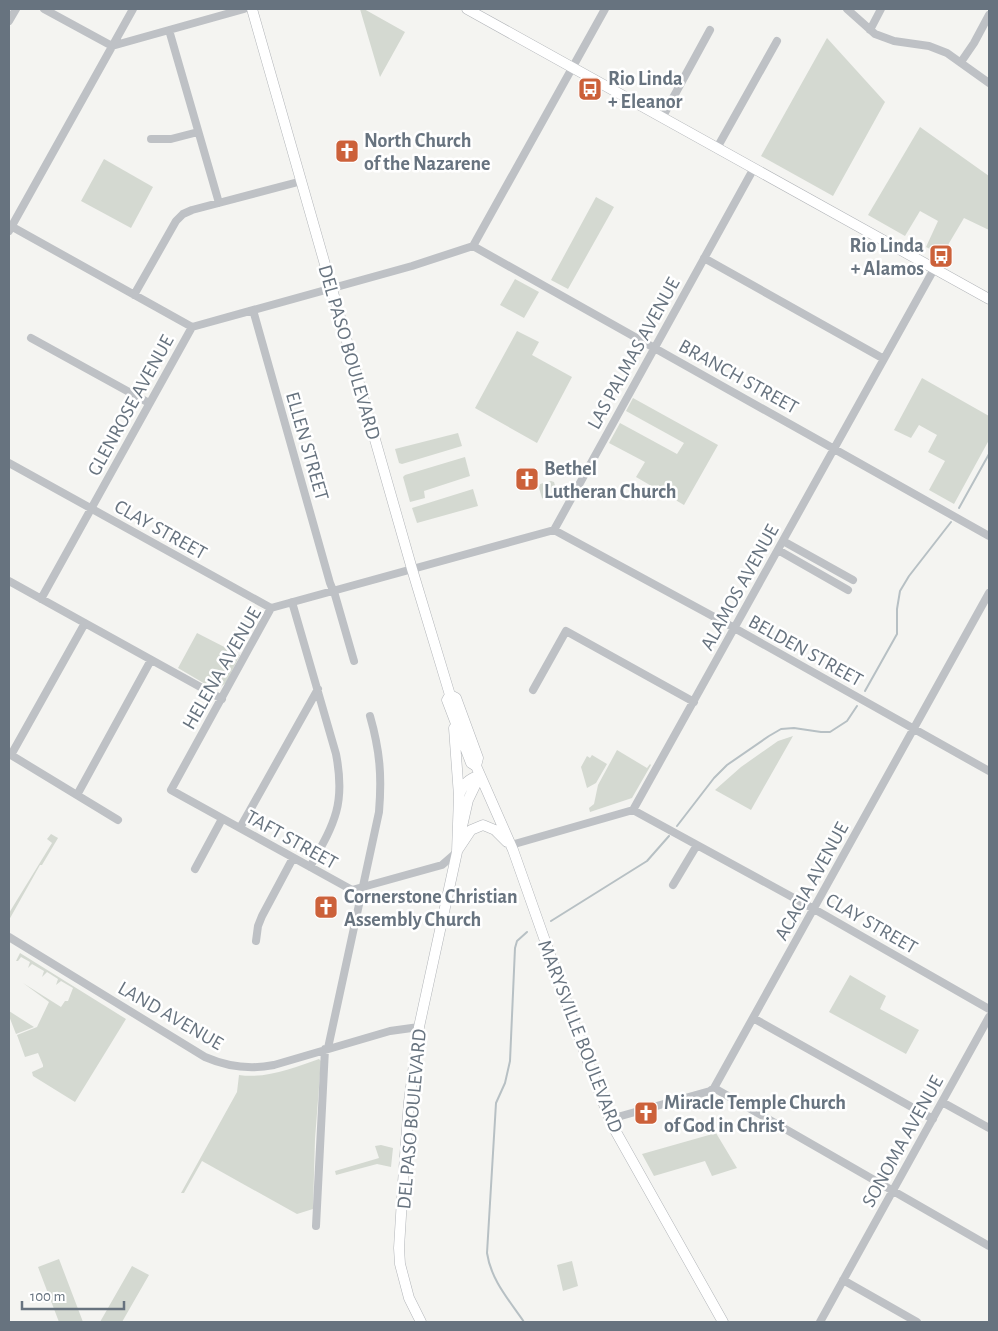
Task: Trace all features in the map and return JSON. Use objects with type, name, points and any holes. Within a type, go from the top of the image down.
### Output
[{"type":"main road","name":"DEL PASO BOULEVARD","points":[[252,9],[450,695]]},
{"type":"main road","points":[[467,9],[989,299]]},
{"type":"main road","name":"MARYSVILLE BOULEVARD","points":[[478,770],[478,758],[456,698],[450,695],[447,700],[471,763],[478,770],[511,845],[611,1123],[723,1322]]},
{"type":"main road","name":"DEL PASO BOULEVARD","points":[[421,1322],[406,1289],[400,1264],[400,1248],[409,1102],[418,1027],[457,852],[458,796],[452,712]]},
{"type":"main road","points":[[458,796],[463,785],[478,770]]},
{"type":"main road","points":[[457,852],[468,800],[478,770]]},
{"type":"main road","points":[[457,852],[471,830],[483,825],[495,830],[511,845]]},
{"type":"street","points":[[9,21],[16,9]]},
{"type":"street","points":[[44,9],[112,46],[244,9]]},
{"type":"street","points":[[133,9],[10,228],[192,327]]},
{"type":"street","points":[[473,246],[606,9]]},
{"type":"street","points":[[848,9],[875,34],[894,41],[938,49],[961,62],[989,83]]},
{"type":"street","points":[[870,30],[882,9]]},
{"type":"street","points":[[961,62],[989,15]]},
{"type":"street","points":[[169,30],[219,203]]},
{"type":"street","points":[[662,118],[710,30]]},
{"type":"street","points":[[717,148],[777,41]]},
{"type":"street","points":[[151,139],[171,139],[198,132]]},
{"type":"street","name":"LAS PALMAS AVENUE","points":[[554,530],[754,168]]},
{"type":"street","points":[[134,295],[179,218],[192,210],[302,181]]},
{"type":"street","name":"GLENROSE AVENUE","points":[[41,599],[192,327],[412,266],[473,246]]},
{"type":"street","name":"BRANCH STREET","points":[[473,246],[989,536]]},
{"type":"street","points":[[704,258],[884,359]]},
{"type":"street","name":"ALAMOS AVENUE","points":[[633,810],[934,269]]},
{"type":"street","name":"ELLEN STREET","points":[[253,310],[332,591],[335,595],[354,661]]},
{"type":"street","points":[[31,338],[149,404]]},
{"type":"street","name":"CLAY STREET","points":[[9,463],[271,608]]},
{"type":"street","points":[[412,568],[554,530]]},
{"type":"street","name":"BELDEN STREET","points":[[554,530],[734,628],[989,771]]},
{"type":"street","points":[[783,541],[853,580]]},
{"type":"street","points":[[778,550],[848,590]]},
{"type":"street","name":"HELENA AVENUE","points":[[171,790],[271,608],[412,568]]},
{"type":"street","points":[[839,584],[844,576]]},
{"type":"street","points":[[9,581],[222,700]]},
{"type":"street","name":"ACACIA AVENUE","points":[[714,1088],[989,593]]},
{"type":"street","points":[[292,602],[336,754],[340,780],[340,794],[335,820],[310,867]]},
{"type":"street","points":[[84,623],[11,755],[118,820]]},
{"type":"street","points":[[533,690],[566,631],[694,702]]},
{"type":"street","points":[[77,795],[151,660]]},
{"type":"street","points":[[240,828],[318,689]]},
{"type":"street","points":[[316,1226],[326,1049],[379,812],[380,755],[370,716]]},
{"type":"street","name":"TAFT STREET","points":[[171,790],[352,890],[442,864],[457,852]]},
{"type":"street","points":[[511,845],[633,810]]},
{"type":"street","name":"CLAY STREET","points":[[633,810],[814,909],[989,1009]]},
{"type":"street","points":[[194,868],[222,819]]},
{"type":"street","points":[[673,885],[697,845]]},
{"type":"street","points":[[256,941],[256,931],[262,916],[293,858]]},
{"type":"street","name":"LAND AVENUE","points":[[9,937],[214,1061],[234,1067],[256,1068],[274,1065],[400,1029],[418,1027]]},
{"type":"street","name":"SONOMA AVENUE","points":[[820,1322],[989,1017]]},
{"type":"street","points":[[753,1018],[933,1118]]},
{"type":"street","points":[[611,1123],[621,1116],[710,1091],[714,1088],[989,1246]]},
{"type":"street","points":[[942,1102],[989,1128]]},
{"type":"street","points":[[843,1280],[917,1322]]},
{"type":"shaded area","points":[[360,9],[364,9],[405,32],[380,77]]},
{"type":"shaded area","points":[[827,38],[885,102],[833,196],[761,156]]},
{"type":"shaded area","points":[[920,127],[989,176],[989,230],[964,218],[942,255],[926,247],[938,221],[920,211],[905,236],[868,215]]},
{"type":"shaded area","points":[[104,159],[153,187],[131,228],[81,201]]},
{"type":"shaded area","points":[[596,197],[614,207],[568,289],[551,280]]},
{"type":"shaded area","points":[[515,279],[539,292],[524,318],[500,305]]},
{"type":"shaded area","points":[[517,331],[539,342],[532,355],[572,377],[537,443],[475,408]]},
{"type":"shaded area","points":[[922,378],[989,416],[989,440],[954,504],[929,490],[945,461],[928,452],[937,435],[919,425],[911,438],[894,430]]},
{"type":"shaded area","points":[[633,398],[718,445],[684,505],[636,477],[645,462],[609,443],[620,423],[677,454],[684,443],[626,411]]},
{"type":"shaded area","points":[[458,433],[462,446],[402,464],[399,463],[395,449]]},
{"type":"shaded area","points":[[465,457],[470,476],[424,491],[425,498],[410,502],[403,477],[405,475]]},
{"type":"shaded area","points":[[554,482],[558,496],[545,500],[542,498],[539,488],[540,484]]},
{"type":"shaded area","points":[[473,489],[478,506],[417,523],[412,508]]},
{"type":"shaded area","points":[[197,633],[240,655],[226,683],[219,688],[212,688],[178,668]]},
{"type":"shaded area","points":[[793,736],[751,810],[715,790],[741,767],[778,741]]},
{"type":"shaded area","points":[[617,750],[647,768],[651,765],[632,798],[590,812],[589,808],[594,804],[598,785]]},
{"type":"shaded area","points":[[592,755],[607,764],[596,783],[587,788],[581,767],[587,756],[590,758]]},
{"type":"shaded area","points":[[51,834],[58,838],[42,865],[40,865],[9,920],[9,913],[52,843],[47,839]]},
{"type":"shaded area","points":[[20,953],[126,1019],[75,1102],[33,1076],[32,1072],[43,1067],[43,1065],[38,1053],[25,1057],[17,1035],[37,1027],[49,1002],[23,983],[61,1007],[65,1001],[68,1001],[73,988],[61,981],[56,985],[58,979],[47,972],[42,977],[44,971],[32,964],[28,968],[30,962],[21,957],[16,961]]},
{"type":"shaded area","points":[[850,975],[886,996],[880,1009],[919,1030],[906,1054],[829,1012]]},
{"type":"shaded area","points":[[9,1011],[34,1027],[16,1034]]},
{"type":"shaded area","points":[[319,1059],[321,1061],[315,1139],[313,1209],[297,1214],[202,1161],[184,1193],[181,1193],[237,1092],[239,1075],[270,1074]]},
{"type":"shaded area","points":[[716,1133],[737,1168],[712,1176],[705,1161],[654,1176],[642,1154]]},
{"type":"shaded area","points":[[381,1145],[393,1148],[391,1167],[377,1164],[336,1175],[335,1171],[379,1158],[375,1146]]},
{"type":"shaded area","points":[[59,1259],[83,1322],[59,1322],[38,1267]]},
{"type":"shaded area","points":[[572,1261],[578,1286],[563,1291],[557,1265]]},
{"type":"shaded area","points":[[132,1266],[149,1275],[122,1322],[100,1322]]},
{"type":"waterway","points":[[959,508],[989,454]]},
{"type":"waterway","points":[[865,691],[897,634],[897,609],[900,591],[909,576],[951,522]]},
{"type":"waterway","points":[[677,826],[714,778],[727,765],[769,736],[781,729],[794,728],[830,732],[847,721],[857,706]]},
{"type":"waterway","points":[[551,921],[647,861],[669,836]]},
{"type":"waterway","points":[[524,1322],[492,1272],[487,1253],[496,1103],[505,1083],[510,1061],[515,948],[517,941],[527,932]]},
{"type":"place","name":"Rio Linda + Eleanor","points":[[590,89]]},
{"type":"place","name":"North Church of the Nazarene","points":[[347,151]]},
{"type":"place","name":"Rio Linda + Alamos","points":[[941,256]]},
{"type":"place","name":"Bethel Lutheran Church","points":[[527,479]]},
{"type":"place","name":"Cornerstone Christian Assembly Church","points":[[326,907]]},
{"type":"place","name":"Miracle Temple Church of God in Christ","points":[[646,1113]]}]
